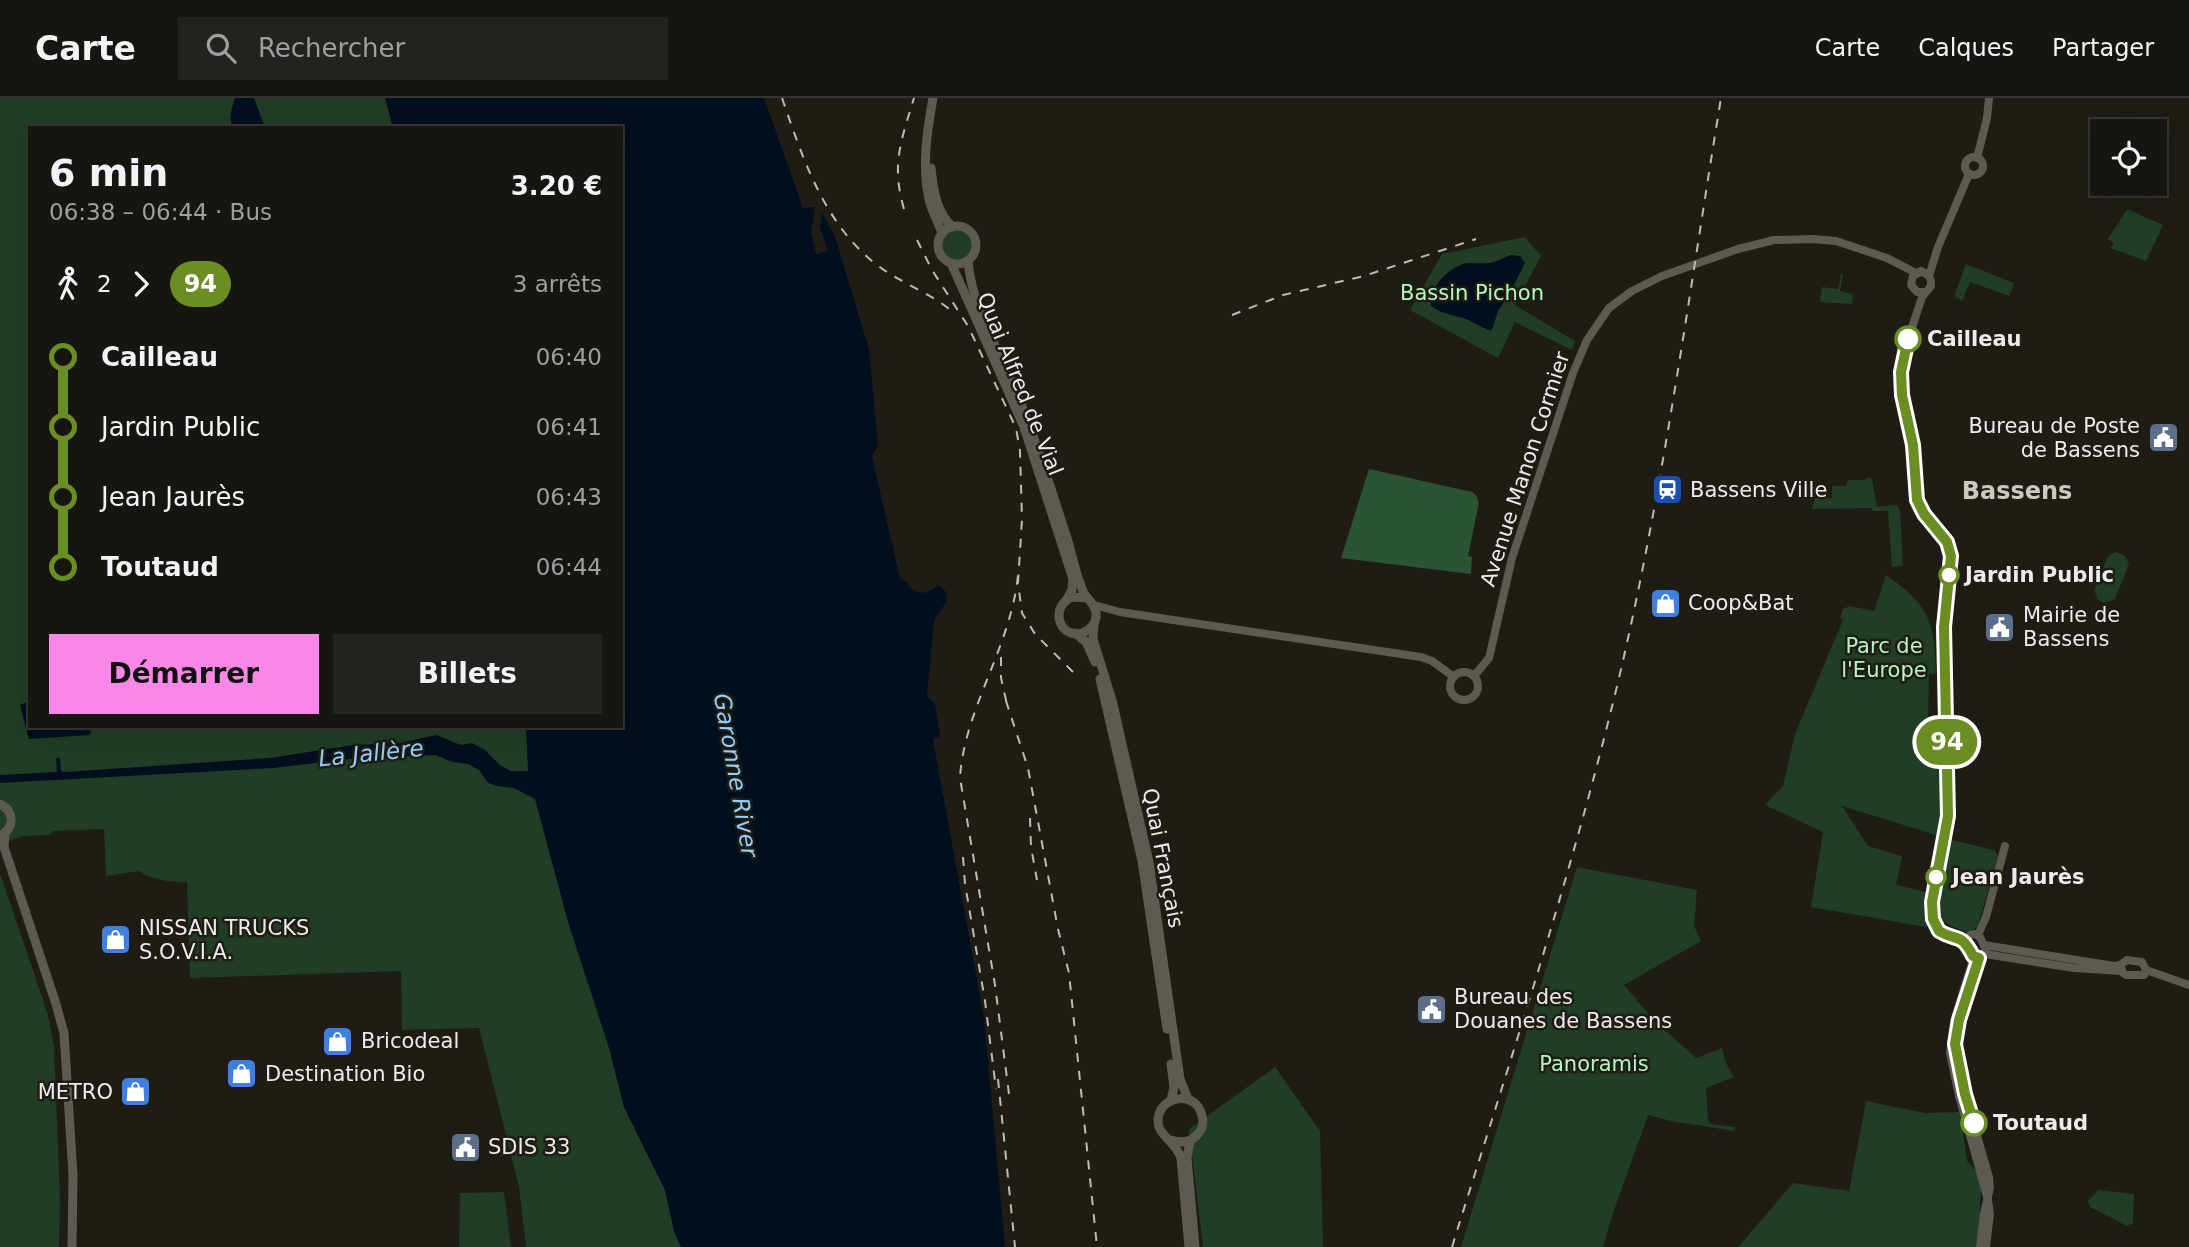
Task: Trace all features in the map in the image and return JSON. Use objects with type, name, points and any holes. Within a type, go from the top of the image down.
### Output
[{"type":"main road","points":[[933,98],[926,153],[927,189],[942,234]]},
{"type":"main road","points":[[929,135],[936,198],[942,214],[953,227]]},
{"type":"main road","points":[[953,227],[963,227],[974,237],[976,250],[968,261],[957,264],[946,261],[938,242],[942,234],[953,227]]},
{"type":"main road","name":"Quai Alfred de Vial","points":[[968,261],[972,292],[1028,422],[1082,589],[1091,602]]},
{"type":"main road","name":"Quai Alfred de Vial","points":[[951,263],[1030,445],[1073,579],[1072,590],[1067,599]]},
{"type":"main road","points":[[1077,596],[1091,602],[1095,622],[1086,632],[1074,633],[1065,629],[1059,620],[1060,608],[1067,599],[1077,596]]},
{"type":"main road","name":"Quai Français","points":[[1095,622],[1093,639],[1109,689],[1149,862],[1180,1079],[1188,1099]]},
{"type":"main road","name":"Quai Français","points":[[1074,633],[1086,642],[1097,669],[1142,861],[1174,1087],[1171,1100]]},
{"type":"main road","points":[[0,804],[9,810],[11,816],[11,825],[3,834],[2,844],[64,1033],[73,1182],[72,1247]]},
{"type":"main road","points":[[1171,1140],[1184,1142],[1199,1132],[1203,1120],[1199,1107],[1188,1099],[1171,1100],[1161,1108],[1158,1120],[1161,1132],[1178,1149],[1181,1158],[1189,1247]]},
{"type":"main road","points":[[1190,1140],[1187,1158],[1195,1247]]},
{"type":"street","points":[[1977,158],[1989,98]]},
{"type":"street","points":[[1972,157],[1977,158],[1982,163],[1982,170],[1978,174],[1969,174],[1965,167],[1966,162],[1972,157]]},
{"type":"street","points":[[1969,174],[1938,247],[1929,275],[1932,284],[1925,292],[1914,316],[1901,372],[1902,395],[1913,445],[1917,500],[1924,514],[1947,542],[1951,556],[1944,627],[1948,816],[1932,902],[1933,919],[1942,933],[1971,938]]},
{"type":"street","name":"Avenue Manon Cormier","points":[[1474,676],[1489,658],[1512,558],[1573,373],[1587,340],[1609,308],[1632,291],[1662,276],[1738,249],[1774,240],[1836,241],[1878,255],[1914,276]]},
{"type":"street","points":[[1914,316],[1915,291],[1911,285],[1914,276],[1927,267],[1938,247]]},
{"type":"street","points":[[1914,276],[1923,272],[1929,275]]},
{"type":"street","points":[[1915,291],[1925,292]]},
{"type":"street","points":[[1091,602],[1119,612],[1421,657],[1432,661],[1454,677]]},
{"type":"street","points":[[1095,622],[1119,612]]},
{"type":"street","points":[[1462,672],[1474,676],[1478,687],[1474,695],[1467,699],[1459,698],[1452,692],[1454,677],[1462,672]]},
{"type":"street","points":[[1971,938],[1986,917],[2005,846]]},
{"type":"street","points":[[1971,938],[1981,953]]},
{"type":"street","points":[[1971,938],[1981,953]]},
{"type":"street","points":[[1981,953],[2115,966],[2121,968],[2126,975],[2140,976],[2144,975],[2146,970]]},
{"type":"street","points":[[1981,953],[1952,1030],[1950,1053],[1988,1200],[1990,1214],[1986,1247]]},
{"type":"street","points":[[2121,968],[2127,960],[2142,962],[2146,970],[2189,985]]},
{"type":"street","points":[[1980,1247],[1988,1200]]},
{"type":"green space","points":[[0,98],[385,98],[392,126],[28,126],[28,728],[527,728],[624,1107],[665,1190],[674,1231],[681,1247],[526,1247],[519,1187],[479,1028],[402,1030],[401,971],[190,978],[187,882],[162,880],[139,871],[106,876],[104,829],[54,831],[49,835],[23,836],[0,844]]},
{"type":"green space","points":[[2127,209],[2163,225],[2146,261],[2111,248],[2114,243],[2108,239]]},
{"type":"green space","points":[[957,230],[963,231],[971,239],[971,251],[963,259],[957,260],[951,259],[943,251],[942,245],[943,239],[951,231]]},
{"type":"green space","name":"Bassin Pichon","points":[[1525,237],[1541,256],[1515,305],[1575,341],[1572,350],[1515,322],[1498,358],[1410,310],[1442,254]]},
{"type":"green space","points":[[1966,264],[2014,283],[2009,296],[1970,282],[1962,301],[1954,296]]},
{"type":"green space","points":[[1841,274],[1840,291],[1853,294],[1852,304],[1820,302],[1822,287],[1838,289]]},
{"type":"green space","points":[[1369,469],[1476,495],[1478,507],[1468,556],[1472,557],[1471,574],[1341,558]]},
{"type":"green space","points":[[1869,477],[1872,479],[1877,507],[1897,505],[1900,511],[1903,566],[1892,567],[1888,511],[1872,511],[1871,508],[1812,509],[1815,498],[1832,498],[1832,486],[1846,486],[1848,480],[1864,480]]},
{"type":"green space","points":[[2116,552],[2125,556],[2129,564],[2115,599],[2105,603],[2098,600],[2094,590],[2108,556]]},
{"type":"green space","name":"Parc de l'Europe","points":[[1886,575],[1920,605],[1931,627],[1936,673],[1929,674],[1928,723],[1942,728],[1939,763],[1943,815],[1936,835],[1842,806],[1868,846],[1902,856],[1896,885],[1936,894],[1948,839],[1994,850],[1998,856],[1978,925],[1971,932],[1956,928],[1943,920],[1926,927],[1811,907],[1823,832],[1765,805],[1783,786],[1795,734],[1843,620],[1840,618],[1843,609],[1850,606],[1874,611]]},
{"type":"green space","name":"Panoramis","points":[[1577,867],[1697,890],[1694,926],[1701,941],[1624,985],[1654,1020],[1696,1058],[1722,1048],[1734,1077],[1706,1088],[1708,1120],[1710,1124],[1735,1127],[1734,1131],[1648,1115],[1603,1247],[1461,1247]]},
{"type":"green space","points":[[0,873],[48,1015],[54,1046],[60,1200],[59,1247],[0,1247]]},
{"type":"green space","points":[[1275,1067],[1320,1131],[1323,1247],[1203,1247],[1189,1129]]},
{"type":"green space","points":[[1866,1101],[1925,1113],[1960,1112],[1967,1161],[1982,1177],[1977,1247],[1738,1247],[1793,1183],[1849,1191]]},
{"type":"green space","points":[[2098,1190],[2134,1194],[2133,1223],[2127,1226],[2090,1207],[2088,1201]]},
{"type":"green space","points":[[504,1192],[511,1247],[459,1247],[460,1193]]},
{"type":"water","points":[[235,98],[254,98],[264,126],[232,126]]},
{"type":"water","points":[[385,98],[764,98],[803,208],[815,207],[811,232],[816,254],[828,251],[820,227],[822,213],[835,237],[869,349],[878,445],[872,456],[900,579],[917,592],[930,591],[938,584],[946,592],[947,601],[934,620],[927,696],[935,704],[940,736],[933,740],[984,1018],[1005,1247],[681,1247],[674,1231],[665,1190],[624,1107],[611,1054],[568,922],[535,799],[514,788],[488,783],[479,770],[468,764],[435,755],[358,758],[273,768],[0,783],[0,775],[57,772],[56,758],[60,758],[61,771],[65,772],[270,758],[353,745],[400,743],[436,735],[461,745],[472,743],[511,771],[528,771],[526,728],[623,728],[623,126],[392,126]]},
{"type":"water","name":"Bassin Pichon","points":[[1511,255],[1520,256],[1525,263],[1498,311],[1492,330],[1431,306],[1437,285],[1454,268],[1468,263],[1490,263]]},
{"type":"water","points":[[28,702],[28,728],[90,728],[91,733],[29,739],[20,705]]},
{"type":"railway","points":[[782,98],[807,167],[829,210],[843,230],[877,265],[937,300],[955,314]]},
{"type":"railway","points":[[904,209],[898,179],[899,153],[914,98]]},
{"type":"railway","points":[[1452,1247],[1564,885],[1622,665],[1664,453],[1721,98]]},
{"type":"railway","points":[[1232,315],[1283,295],[1364,276],[1476,239]]},
{"type":"railway","points":[[917,240],[932,270],[968,326],[1016,428],[1020,451],[1022,519],[1018,583],[1022,613],[1035,634],[1078,677]]},
{"type":"railway","points":[[1009,1094],[995,985],[960,778],[970,727],[1007,627],[1018,575]]},
{"type":"railway","points":[[1001,657],[1001,678],[1008,709]]},
{"type":"railway","points":[[1006,701],[1028,768],[1058,929],[1069,973],[1097,1247]]},
{"type":"railway","points":[[1030,818],[1031,847],[1037,880]]},
{"type":"railway","points":[[963,857],[996,1089]]},
{"type":"railway","points":[[998,1079],[1015,1247]]},
{"type":"bus line","name":"94","points":[[1908,339],[1901,372],[1902,395],[1911,431],[1917,500],[1924,514],[1941,532],[1951,556],[1944,627],[1948,816],[1937,867],[1932,909],[1939,931],[1962,939],[1973,956],[1979,958],[1956,1030],[1955,1044],[1974,1123]]},
{"type":"place","name":"Cailleau","points":[[1908,339]]},
{"type":"place","name":"Bureau de Poste de Bassens","points":[[2163,438]]},
{"type":"place","name":"Bassens Ville","points":[[1667,490]]},
{"type":"place","name":"Jardin Public","points":[[1949,575]]},
{"type":"place","name":"Coop&Bat","points":[[1665,603]]},
{"type":"place","name":"Mairie de Bassens","points":[[2000,627]]},
{"type":"place","name":"Jean Jaurès","points":[[1936,877]]},
{"type":"place","name":"NISSAN TRUCKS S.O.V.I.A.","points":[[116,940]]},
{"type":"place","name":"Bureau des Douanes de Bassens","points":[[1431,1009]]},
{"type":"place","name":"Bricodeal","points":[[338,1041]]},
{"type":"place","name":"Destination Bio","points":[[242,1074]]},
{"type":"place","name":"METRO","points":[[136,1092]]},
{"type":"place","name":"Toutaud","points":[[1974,1123]]},
{"type":"place","name":"SDIS 33","points":[[465,1147]]},
{"type":"district","name":"Bassens","points":[[2017,491]]},
{"type":"water label","name":"La Jallère","points":[[371,753]]},
{"type":"water label","name":"Garonne River","points":[[736,775]]}]
